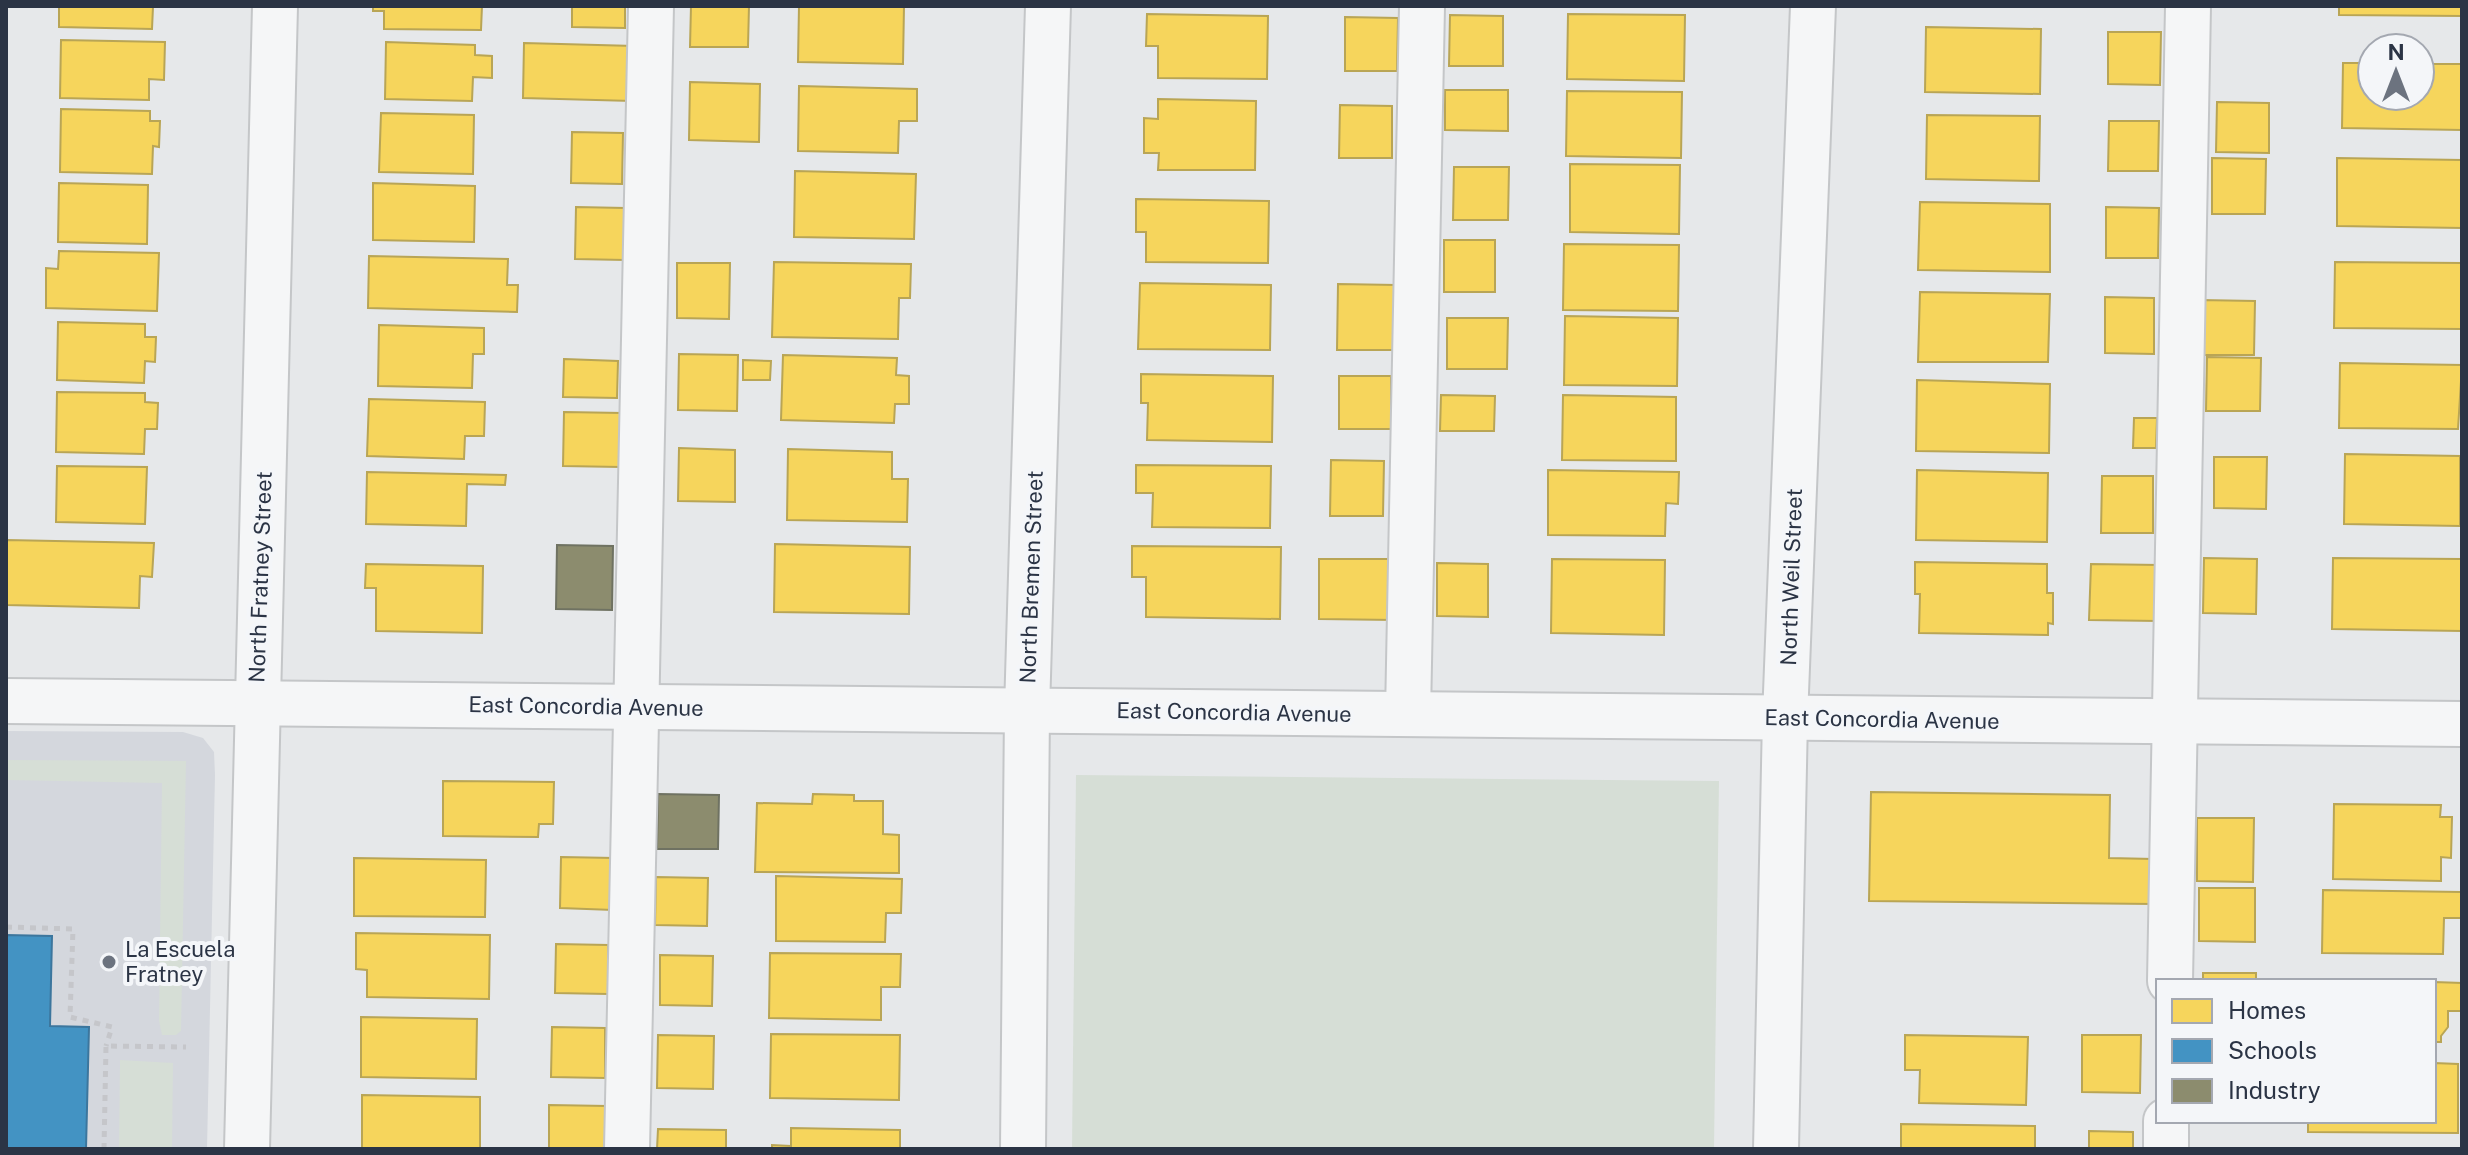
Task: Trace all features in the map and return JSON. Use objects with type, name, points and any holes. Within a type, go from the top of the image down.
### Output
[{"type":"street","name":"North Fratney Street","points":[[247,1149],[275,6]]},
{"type":"street","points":[[627,1149],[651,6]]},
{"type":"street","name":"North Bremen Street","points":[[1023,1149],[1027,710],[1048,6]]},
{"type":"street","points":[[1408,714],[1422,6]]},
{"type":"street","name":"North Weil Street","points":[[1776,1149],[1785,718],[1813,6]]},
{"type":"street","points":[[2170,979],[2188,6]]},
{"type":"street","name":"East Concordia Avenue","points":[[6,701],[2462,724]]},
{"type":"street","points":[[2166,1123],[2166,1149]]},
{"type":"path","points":[[6,927],[73,929],[70,1017],[112,1027],[106,1046],[104,1149]]},
{"type":"path","points":[[106,1046],[186,1047]]},
{"type":"shaded area","name":"La Escuela Fratney","points":[[6,731],[183,732],[203,738],[214,752],[207,1149],[6,1149]]},
{"type":"shaded area","points":[[6,760],[186,761],[181,1031],[176,1035],[162,1035],[159,1021],[162,783],[6,780]]},
{"type":"shaded area","points":[[1076,775],[1719,781],[1714,1149],[1072,1149]]},
{"type":"shaded area","points":[[120,1060],[173,1063],[172,1149],[119,1149]]},
{"type":"building: Homes","points":[[59,6],[164,6],[153,7],[152,29],[59,27]]},
{"type":"building: Homes","points":[[373,6],[482,6],[481,30],[384,29],[384,11],[373,11]]},
{"type":"building: Homes","points":[[572,6],[625,6],[625,28],[572,27]]},
{"type":"building: Homes","points":[[691,6],[749,6],[748,47],[690,47]]},
{"type":"building: Homes","points":[[799,6],[904,6],[903,64],[798,62]]},
{"type":"building: Homes","points":[[2339,6],[2462,6],[2462,16],[2339,15]]},
{"type":"building: Homes","points":[[1147,14],[1268,16],[1267,79],[1158,78],[1158,46],[1146,46]]},
{"type":"building: Homes","points":[[1568,14],[1685,15],[1684,81],[1567,79]]},
{"type":"building: Homes","points":[[1450,15],[1503,16],[1503,66],[1449,66]]},
{"type":"building: Homes","points":[[1345,17],[1398,18],[1397,71],[1345,71]]},
{"type":"building: Homes","points":[[1926,27],[2041,29],[2040,94],[1925,92]]},
{"type":"building: Homes","points":[[2108,32],[2161,32],[2160,85],[2108,84]]},
{"type":"building: Homes","points":[[61,40],[165,42],[164,80],[149,79],[149,100],[60,98]]},
{"type":"building: Homes","points":[[386,42],[475,45],[475,55],[492,56],[492,78],[473,77],[472,101],[385,99]]},
{"type":"building: Homes","points":[[524,43],[634,46],[632,101],[523,98]]},
{"type":"building: Homes","points":[[2343,63],[2356,63],[2356,112],[2436,112],[2436,64],[2462,64],[2462,130],[2342,128]]},
{"type":"building: Homes","points":[[690,82],[760,84],[759,142],[689,140]]},
{"type":"building: Homes","points":[[799,86],[917,89],[917,121],[899,121],[898,153],[798,151]]},
{"type":"building: Homes","points":[[1445,90],[1508,90],[1508,131],[1445,130]]},
{"type":"building: Homes","points":[[1567,91],[1682,92],[1681,158],[1566,156]]},
{"type":"building: Homes","points":[[1158,99],[1256,101],[1255,170],[1158,170],[1159,153],[1144,153],[1144,118],[1158,119]]},
{"type":"building: Homes","points":[[2217,102],[2269,103],[2269,153],[2216,152]]},
{"type":"building: Homes","points":[[1340,105],[1392,106],[1392,158],[1339,158]]},
{"type":"building: Homes","points":[[61,109],[150,111],[150,121],[160,121],[159,147],[153,146],[152,174],[60,172]]},
{"type":"building: Homes","points":[[381,113],[474,115],[473,174],[379,172]]},
{"type":"building: Homes","points":[[1927,115],[2040,116],[2039,181],[1926,179]]},
{"type":"building: Homes","points":[[2109,121],[2159,121],[2158,171],[2108,171]]},
{"type":"building: Homes","points":[[572,132],[623,133],[622,184],[571,183]]},
{"type":"building: Homes","points":[[2212,158],[2266,159],[2265,214],[2212,214]]},
{"type":"building: Homes","points":[[2337,158],[2462,160],[2462,228],[2337,226]]},
{"type":"building: Homes","points":[[1570,164],[1680,165],[1679,234],[1570,232]]},
{"type":"building: Homes","points":[[1454,167],[1509,167],[1508,220],[1453,220]]},
{"type":"building: Homes","points":[[795,171],[916,174],[914,239],[794,237]]},
{"type":"building: Homes","points":[[59,183],[148,185],[147,244],[58,242]]},
{"type":"building: Homes","points":[[373,183],[475,186],[474,242],[373,240]]},
{"type":"building: Homes","points":[[1136,199],[1269,201],[1268,263],[1146,262],[1146,232],[1136,232]]},
{"type":"building: Homes","points":[[1920,202],[2050,204],[2050,272],[1918,270]]},
{"type":"building: Homes","points":[[576,207],[625,208],[625,260],[575,259]]},
{"type":"building: Homes","points":[[2106,207],[2159,208],[2158,258],[2106,258]]},
{"type":"building: Homes","points":[[1444,240],[1495,240],[1495,292],[1444,292]]},
{"type":"building: Homes","points":[[1564,244],[1679,245],[1678,311],[1563,310]]},
{"type":"building: Homes","points":[[59,251],[159,253],[157,311],[46,308],[46,268],[58,269]]},
{"type":"building: Homes","points":[[369,256],[508,259],[507,285],[518,285],[517,312],[368,308]]},
{"type":"building: Homes","points":[[774,262],[911,264],[910,298],[899,298],[898,339],[772,337]]},
{"type":"building: Homes","points":[[2335,262],[2462,263],[2462,329],[2334,328]]},
{"type":"building: Homes","points":[[677,263],[730,263],[729,319],[677,318]]},
{"type":"building: Homes","points":[[1140,283],[1271,285],[1270,350],[1138,349]]},
{"type":"building: Homes","points":[[1338,284],[1396,285],[1394,350],[1337,350]]},
{"type":"building: Homes","points":[[1920,292],[2050,294],[2048,362],[1918,362]]},
{"type":"building: Homes","points":[[2105,297],[2154,298],[2154,354],[2105,353]]},
{"type":"building: Homes","points":[[2200,300],[2255,301],[2254,355],[2200,355]]},
{"type":"building: Homes","points":[[1565,316],[1678,318],[1677,386],[1564,385]]},
{"type":"building: Homes","points":[[1447,318],[1508,318],[1507,369],[1447,369]]},
{"type":"building: Homes","points":[[58,322],[145,324],[145,337],[156,337],[155,362],[145,361],[144,383],[57,380]]},
{"type":"building: Homes","points":[[379,325],[484,328],[484,354],[473,354],[472,388],[378,386]]},
{"type":"building: Homes","points":[[679,354],[738,355],[737,411],[678,410]]},
{"type":"building: Homes","points":[[783,355],[897,358],[896,375],[909,376],[909,404],[895,404],[894,423],[781,420]]},
{"type":"building: Homes","points":[[2207,357],[2261,358],[2260,411],[2206,411]]},
{"type":"building: Homes","points":[[564,359],[618,361],[617,398],[563,397]]},
{"type":"building: Homes","points":[[743,360],[771,361],[770,380],[743,380]]},
{"type":"building: Homes","points":[[2340,363],[2462,365],[2458,429],[2339,428]]},
{"type":"building: Homes","points":[[1141,374],[1273,376],[1272,442],[1147,440],[1148,403],[1141,403]]},
{"type":"building: Homes","points":[[1339,376],[1391,376],[1391,429],[1339,429]]},
{"type":"building: Homes","points":[[1917,380],[2050,384],[2049,453],[1916,451]]},
{"type":"building: Homes","points":[[57,392],[145,393],[145,402],[158,403],[157,429],[145,429],[144,454],[56,452]]},
{"type":"building: Homes","points":[[1441,395],[1495,396],[1494,431],[1440,431]]},
{"type":"building: Homes","points":[[1563,395],[1676,397],[1676,461],[1562,460]]},
{"type":"building: Homes","points":[[369,399],[485,402],[484,436],[465,436],[464,459],[367,456]]},
{"type":"building: Homes","points":[[564,412],[622,413],[620,467],[563,466]]},
{"type":"building: Homes","points":[[2134,418],[2157,418],[2156,448],[2133,448]]},
{"type":"building: Homes","points":[[679,448],[735,450],[735,502],[678,501]]},
{"type":"building: Homes","points":[[788,449],[892,452],[892,479],[908,479],[907,522],[787,520]]},
{"type":"building: Homes","points":[[2345,454],[2460,456],[2460,526],[2344,524]]},
{"type":"building: Homes","points":[[2214,457],[2267,457],[2266,509],[2214,508]]},
{"type":"building: Homes","points":[[1331,460],[1384,461],[1383,516],[1330,516]]},
{"type":"building: Homes","points":[[1136,465],[1271,466],[1270,528],[1152,527],[1153,493],[1136,493]]},
{"type":"building: Homes","points":[[57,466],[147,467],[145,524],[56,522]]},
{"type":"building: Homes","points":[[1548,470],[1679,472],[1678,504],[1666,503],[1665,536],[1548,535]]},
{"type":"building: Homes","points":[[1917,470],[2048,473],[2047,542],[1916,540]]},
{"type":"building: Homes","points":[[367,472],[506,475],[505,485],[467,484],[466,526],[366,524]]},
{"type":"building: Homes","points":[[2102,476],[2153,476],[2153,533],[2101,533]]},
{"type":"building: Homes","points":[[6,540],[154,543],[152,577],[140,576],[139,608],[6,605]]},
{"type":"building: Homes","points":[[775,544],[910,547],[909,614],[774,612]]},
{"type":"building: Homes","points":[[1132,546],[1281,547],[1280,619],[1146,617],[1146,577],[1132,577]]},
{"type":"building: Homes","points":[[2204,558],[2257,559],[2256,614],[2203,613]]},
{"type":"building: Homes","points":[[2333,558],[2462,559],[2462,631],[2332,629]]},
{"type":"building: Homes","points":[[1319,559],[1394,559],[1394,620],[1319,619]]},
{"type":"building: Homes","points":[[1552,559],[1665,560],[1664,635],[1551,633]]},
{"type":"building: Homes","points":[[1915,562],[2047,564],[2047,593],[2053,593],[2053,624],[2048,623],[2048,635],[1919,633],[1920,594],[1915,594]]},
{"type":"building: Homes","points":[[1437,563],[1488,564],[1488,617],[1437,616]]},
{"type":"building: Homes","points":[[366,564],[483,566],[482,633],[376,631],[376,588],[365,588]]},
{"type":"building: Homes","points":[[2091,564],[2159,565],[2158,621],[2089,620]]},
{"type":"building: Homes","points":[[443,781],[554,782],[553,824],[539,824],[538,837],[443,836]]},
{"type":"building: Homes","points":[[1871,792],[2110,795],[2109,858],[2153,859],[2153,904],[1869,901]]},
{"type":"building: Homes","points":[[813,794],[854,795],[854,801],[883,801],[883,834],[899,835],[899,873],[755,872],[757,803],[812,804]]},
{"type":"building: Homes","points":[[2334,804],[2441,805],[2440,817],[2452,817],[2451,858],[2441,857],[2441,881],[2333,879]]},
{"type":"building: Homes","points":[[2197,818],[2254,818],[2253,882],[2197,881]]},
{"type":"building: Homes","points":[[561,857],[614,858],[613,910],[560,908]]},
{"type":"building: Homes","points":[[354,858],[486,860],[485,917],[354,916]]},
{"type":"building: Homes","points":[[776,876],[902,879],[901,913],[886,913],[885,942],[776,941]]},
{"type":"building: Homes","points":[[656,877],[708,878],[707,926],[655,925]]},
{"type":"building: Homes","points":[[2199,888],[2255,888],[2255,942],[2199,941]]},
{"type":"building: Homes","points":[[2323,890],[2461,892],[2461,918],[2444,918],[2443,954],[2322,953]]},
{"type":"building: Homes","points":[[356,933],[490,935],[489,999],[367,997],[367,970],[356,969]]},
{"type":"building: Homes","points":[[556,944],[608,945],[608,994],[555,993]]},
{"type":"building: Homes","points":[[770,953],[901,954],[900,987],[881,987],[881,1020],[769,1018]]},
{"type":"building: Homes","points":[[660,955],[713,956],[712,1006],[660,1005]]},
{"type":"building: Homes","points":[[2203,973],[2256,973],[2256,979],[2203,979]]},
{"type":"building: Homes","points":[[2436,982],[2462,983],[2462,1011],[2448,1011],[2448,1027],[2441,1036],[2441,1042],[2436,1042]]},
{"type":"building: Homes","points":[[361,1017],[477,1019],[476,1079],[361,1077]]},
{"type":"building: Homes","points":[[552,1027],[605,1028],[605,1078],[551,1077]]},
{"type":"building: Homes","points":[[771,1034],[900,1035],[899,1100],[770,1098]]},
{"type":"building: Homes","points":[[658,1035],[714,1036],[713,1089],[657,1088]]},
{"type":"building: Homes","points":[[1905,1035],[2028,1037],[2026,1105],[1919,1103],[1920,1070],[1905,1070]]},
{"type":"building: Homes","points":[[2082,1035],[2141,1035],[2140,1093],[2082,1092]]},
{"type":"building: Homes","points":[[2436,1063],[2458,1064],[2458,1133],[2308,1132],[2308,1123],[2436,1123]]},
{"type":"building: Homes","points":[[362,1095],[480,1097],[480,1149],[362,1149]]},
{"type":"building: Homes","points":[[549,1105],[607,1106],[606,1149],[549,1149]]},
{"type":"building: Homes","points":[[1901,1124],[2035,1126],[2035,1149],[1901,1149]]},
{"type":"building: Homes","points":[[791,1128],[900,1130],[900,1149],[772,1149],[772,1145],[791,1146]]},
{"type":"building: Homes","points":[[658,1129],[726,1130],[726,1149],[657,1149]]},
{"type":"building: Homes","points":[[2089,1131],[2133,1132],[2133,1149],[2089,1149]]},
{"type":"building: Schools","points":[[6,935],[52,936],[50,1026],[89,1027],[86,1149],[6,1149]]},
{"type":"building: Industry","points":[[557,545],[613,546],[612,610],[556,609]]},
{"type":"building: Industry","points":[[658,794],[719,795],[718,849],[657,849]]},
{"type":"place","name":"La Escuela Fratney","points":[[109,962]]}]
